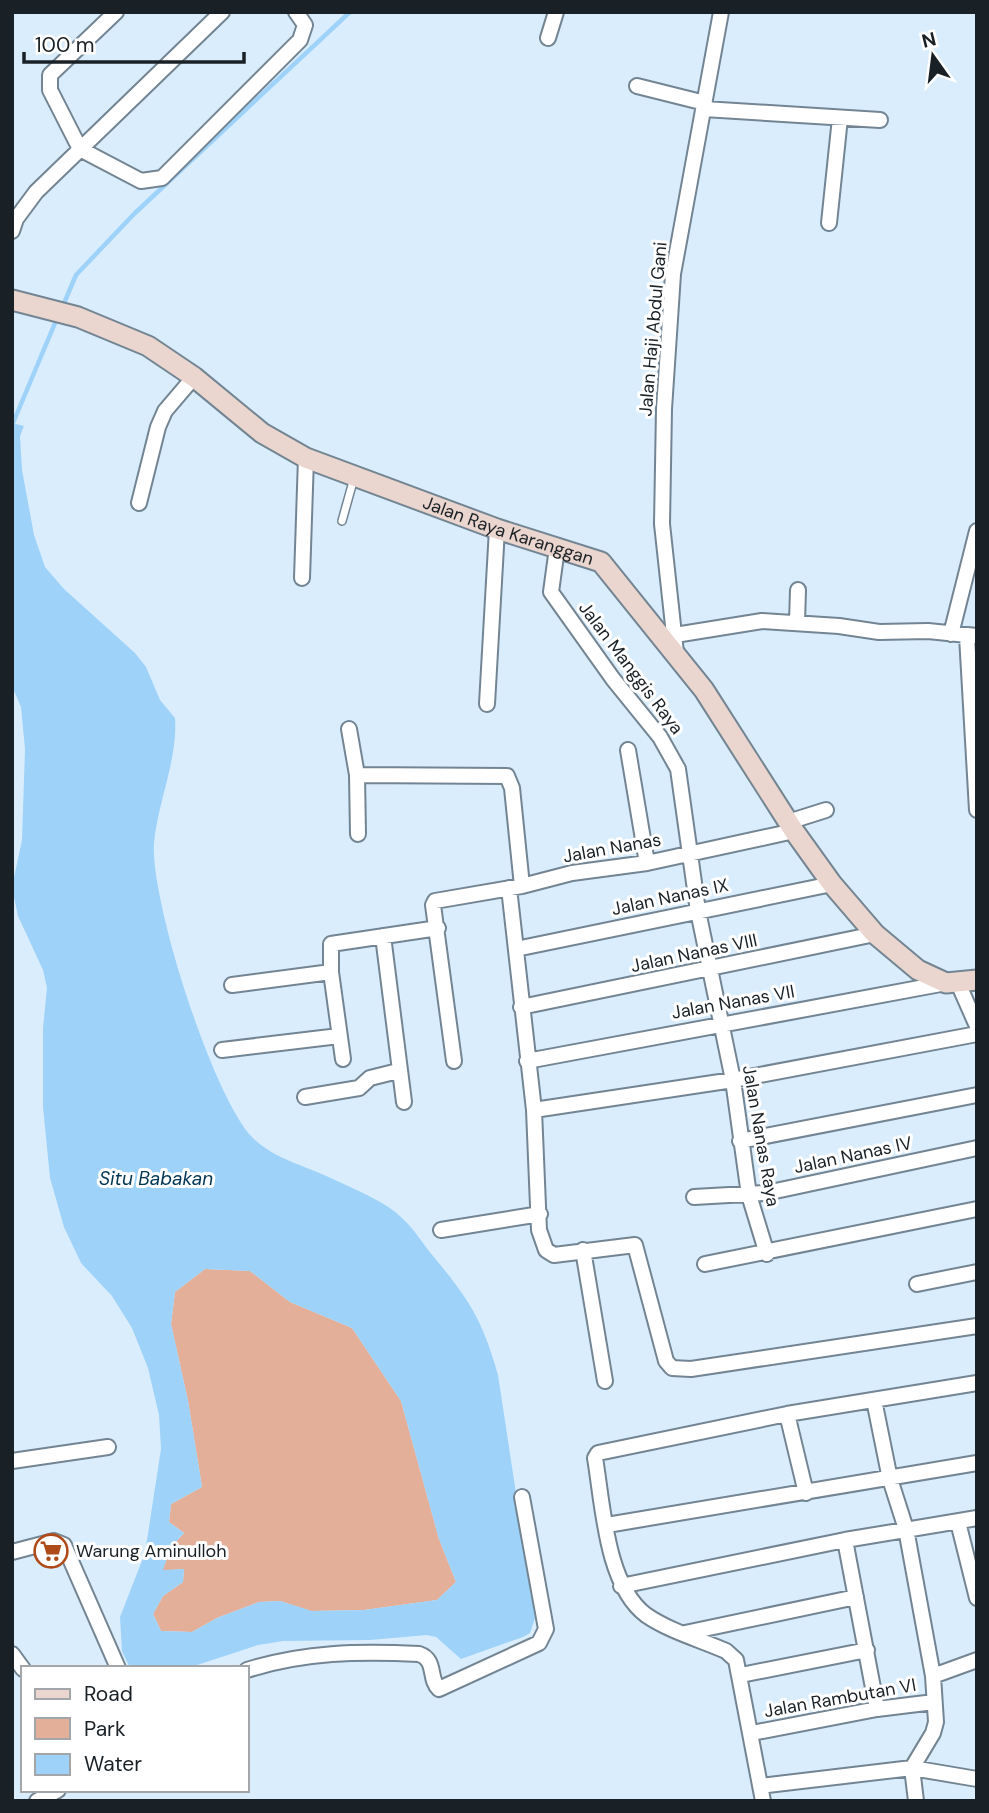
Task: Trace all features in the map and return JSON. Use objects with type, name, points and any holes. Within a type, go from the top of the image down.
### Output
[{"type":"street","points":[[116,12],[50,75],[50,90],[80,149],[141,181],[162,178],[300,40],[305,25],[296,12]]},
{"type":"street","points":[[12,231],[16,219],[36,192],[222,12]]},
{"type":"street","points":[[548,38],[556,12]]},
{"type":"street","name":"Jalan Haji Abdul Gani","points":[[676,644],[662,524],[664,409],[673,274],[721,12]]},
{"type":"street","points":[[637,86],[705,106],[880,120]]},
{"type":"street","points":[[829,223],[839,118]]},
{"type":"street","name":"Jalan Raya Karanggan","points":[[12,300],[78,317],[148,346],[194,377],[262,433],[306,458],[497,529],[591,556],[608,568],[654,629],[676,644],[791,826],[832,884],[875,934],[919,970],[960,982]]},
{"type":"street","points":[[139,503],[158,427],[165,411],[194,377]]},
{"type":"street","points":[[302,578],[306,458]]},
{"type":"street","points":[[487,704],[497,529]]},
{"type":"street","points":[[951,634],[977,531]]},
{"type":"street","name":"Jalan Manggis Raya","points":[[557,548],[551,592],[613,679],[660,737],[678,769],[689,854]]},
{"type":"street","points":[[797,622],[798,590]]},
{"type":"street","points":[[676,644],[762,621],[797,622],[879,632],[972,636],[977,810]]},
{"type":"street","points":[[349,729],[357,775],[358,834]]},
{"type":"street","points":[[628,750],[647,863]]},
{"type":"street","points":[[357,775],[507,776],[512,788],[516,948],[534,1111],[541,1242],[550,1254],[630,1244],[639,1250],[666,1361],[672,1368],[691,1369],[841,1349],[977,1326]]},
{"type":"street","name":"Jalan Nanas","points":[[438,928],[436,901],[515,887],[572,873],[647,863],[689,854],[791,826],[826,810]]},
{"type":"street","name":"Jalan Nanas Raya","points":[[689,854],[709,970],[733,1080],[749,1195],[767,1254]]},
{"type":"street","name":"Jalan Nanas IX","points":[[516,948],[832,884]]},
{"type":"street","points":[[343,1059],[331,972],[331,944],[438,928],[454,1061]]},
{"type":"street","name":"Jalan Nanas VIII","points":[[521,1007],[875,934]]},
{"type":"street","points":[[383,936],[404,1102]]},
{"type":"street","points":[[232,985],[331,972]]},
{"type":"street","points":[[960,982],[977,1026]]},
{"type":"street","name":"Jalan Nanas VII","points":[[527,1061],[960,982]]},
{"type":"street","points":[[534,1111],[733,1080],[977,1034]]},
{"type":"street","points":[[222,1050],[339,1036]]},
{"type":"street","points":[[305,1097],[359,1088],[370,1077],[398,1071]]},
{"type":"street","points":[[740,1141],[977,1095]]},
{"type":"street","name":"Jalan Nanas IV","points":[[694,1197],[749,1195],[977,1148]]},
{"type":"street","points":[[705,1264],[767,1254],[977,1209]]},
{"type":"street","points":[[441,1230],[540,1214]]},
{"type":"street","points":[[583,1250],[605,1381]]},
{"type":"street","points":[[918,1284],[977,1272]]},
{"type":"street","points":[[764,1801],[736,1660],[726,1651],[647,1615],[621,1586],[595,1458],[598,1453],[787,1414],[977,1382]]},
{"type":"street","points":[[874,1400],[890,1479],[906,1529],[933,1676],[936,1722],[933,1733],[912,1768],[916,1801]]},
{"type":"street","points":[[787,1414],[806,1493]]},
{"type":"street","points":[[12,1461],[108,1447]]},
{"type":"street","points":[[607,1525],[977,1463]]},
{"type":"street","points":[[248,1670],[302,1656],[349,1652],[419,1654],[426,1657],[431,1664],[435,1686],[439,1689],[539,1643],[546,1629],[522,1497]]},
{"type":"street","points":[[621,1586],[845,1540],[977,1518]]},
{"type":"street","points":[[958,1522],[976,1583],[977,1598]]},
{"type":"street","points":[[845,1540],[877,1709]]},
{"type":"street","points":[[12,1552],[54,1541],[64,1545],[117,1666]]},
{"type":"street","points":[[685,1633],[856,1597]]},
{"type":"street","points":[[741,1675],[867,1650]]},
{"type":"street","points":[[933,1676],[977,1660]]},
{"type":"street","name":"Jalan Rambutan VI","points":[[752,1733],[877,1709],[934,1702]]},
{"type":"street","points":[[761,1786],[912,1768],[977,1779]]},
{"type":"street","points":[[37,1801],[54,1792]]},
{"type":"lane","points":[[342,521],[354,478]]},
{"type":"green space","points":[[205,1269],[250,1271],[290,1302],[352,1328],[401,1401],[439,1539],[456,1582],[437,1600],[364,1610],[311,1611],[280,1601],[259,1602],[217,1618],[192,1632],[161,1631],[153,1614],[163,1596],[183,1582],[184,1569],[162,1571],[171,1547],[184,1533],[169,1522],[171,1504],[202,1487],[188,1401],[171,1324],[175,1292]]},
{"type":"water","name":"Situ Babakan","points":[[12,423],[24,426],[20,436],[22,470],[34,535],[45,567],[64,589],[135,653],[146,667],[160,700],[175,718],[174,749],[154,843],[155,870],[162,907],[186,995],[202,1040],[235,1114],[251,1136],[269,1151],[371,1197],[403,1219],[456,1285],[487,1340],[498,1375],[535,1618],[530,1633],[523,1637],[461,1659],[436,1637],[427,1635],[370,1640],[283,1641],[258,1645],[194,1666],[129,1666],[122,1651],[120,1617],[145,1553],[161,1449],[159,1415],[148,1368],[132,1328],[112,1296],[81,1263],[64,1227],[50,1178],[43,1107],[43,1028],[47,988],[43,970],[18,916],[12,887],[22,840],[25,749],[21,707],[12,686]],"holes":[[[205,1269],[250,1271],[290,1302],[352,1328],[401,1401],[439,1539],[456,1582],[437,1600],[364,1610],[312,1611],[280,1601],[259,1602],[217,1618],[192,1632],[161,1631],[153,1614],[163,1596],[183,1582],[184,1569],[163,1570],[171,1547],[184,1533],[169,1522],[171,1504],[202,1487],[188,1401],[171,1324],[175,1292]]]},
{"type":"waterway","points":[[62,308],[76,275],[134,214],[350,12]]},
{"type":"waterway","points":[[13,423],[58,316]]},
{"type":"place","name":"Warung Aminulloh","points":[[51,1551]]}]
